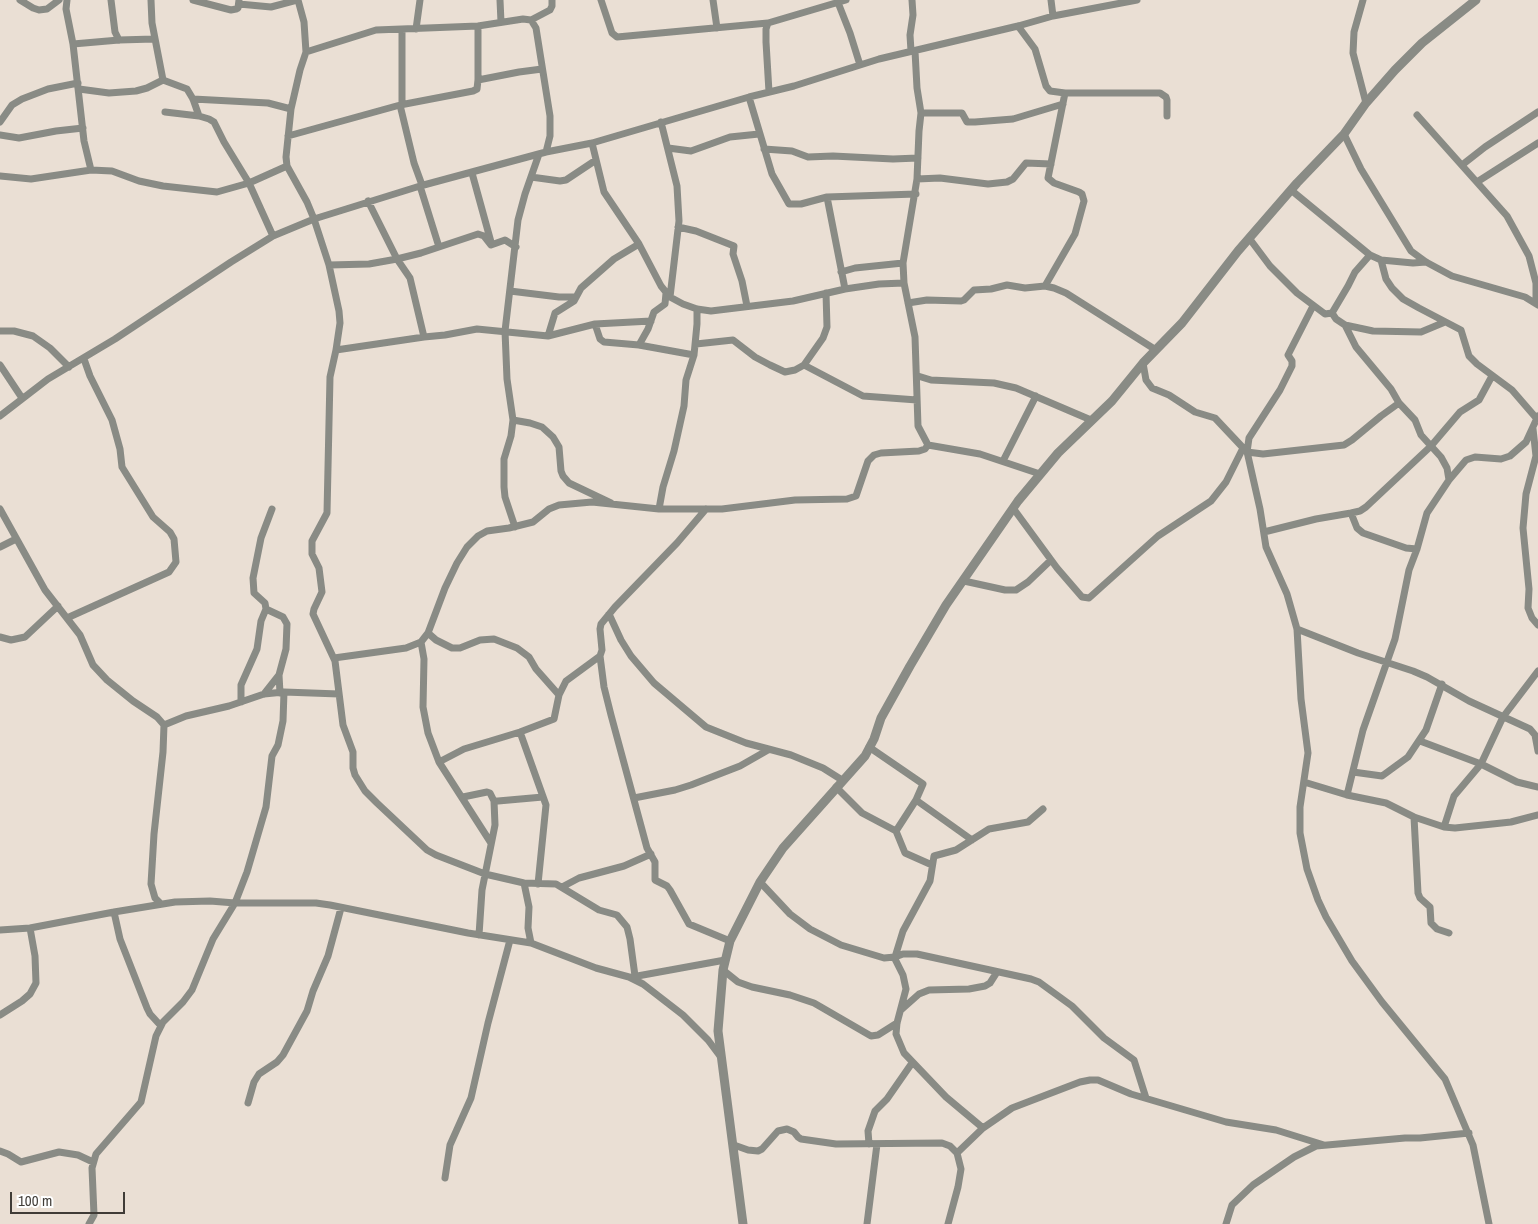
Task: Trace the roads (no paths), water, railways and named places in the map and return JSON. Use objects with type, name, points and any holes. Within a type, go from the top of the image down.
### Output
[{"type":"street","points":[[20,0],[32,8],[43,10],[59,0]]},
{"type":"street","points":[[67,0],[66,10],[73,44],[83,128],[91,170]]},
{"type":"street","points":[[111,0],[115,32],[119,40]]},
{"type":"street","points":[[151,0],[154,39],[163,80]]},
{"type":"street","points":[[193,0],[231,10],[236,10],[239,2],[271,7],[298,0],[304,22],[306,52],[291,109],[286,158],[287,166],[314,219],[329,265],[340,311],[336,350],[329,384],[327,513],[314,536],[312,546],[312,554],[321,576],[322,592],[313,614],[334,658],[343,726],[353,752],[353,768],[365,791],[427,850],[446,860],[485,874],[524,883],[556,884],[585,903],[599,910],[617,915],[627,927],[630,939],[632,977]]},
{"type":"street","points":[[416,29],[420,0]]},
{"type":"street","points":[[500,0],[501,22]]},
{"type":"street","points":[[306,52],[376,30],[478,26],[523,19],[531,20],[550,10],[552,0]]},
{"type":"street","points":[[601,0],[612,33],[617,37],[768,22],[840,1],[860,66]]},
{"type":"street","points":[[713,0],[716,28]]},
{"type":"street","points":[[912,0],[914,14],[910,35],[921,113],[916,194],[904,263],[904,283],[915,337],[918,376],[918,426],[928,445]]},
{"type":"street","points":[[1051,0],[1053,16]]},
{"type":"street","points":[[0,416],[22,398],[273,236],[314,219],[421,185],[542,153],[592,144],[661,122],[879,59],[1114,2],[1137,0]]},
{"type":"street","points":[[1363,0],[1354,32],[1353,52],[1366,103]]},
{"type":"street","points":[[743,1224],[718,1031],[723,970],[730,941],[760,882],[783,848],[865,756],[881,718],[946,605],[1013,508],[1040,474],[1091,420],[1112,401],[1143,363],[1182,323],[1249,238],[1344,134],[1366,103],[1395,70],[1422,43],[1476,0]]},
{"type":"street","points":[[515,527],[505,497],[504,487],[504,459],[513,420],[507,379],[505,331],[518,220],[531,177],[551,127],[536,28],[531,20]]},
{"type":"street","points":[[768,22],[766,42],[769,92]]},
{"type":"street","points":[[288,136],[401,105],[477,89],[478,26]]},
{"type":"street","points":[[1018,26],[1035,49],[1048,89],[1065,93],[1160,93],[1167,100],[1167,116]]},
{"type":"street","points":[[402,30],[401,105],[414,163],[439,247]]},
{"type":"street","points":[[73,44],[154,39]]},
{"type":"street","points":[[478,80],[542,69]]},
{"type":"street","points":[[0,122],[12,106],[22,99],[48,89],[79,86],[109,93],[136,91],[163,80],[184,87],[193,99],[198,116]]},
{"type":"street","points":[[1045,286],[1075,234],[1084,201],[1080,192],[1051,182],[1048,175],[1065,93]]},
{"type":"street","points":[[749,97],[772,174],[789,204],[801,204],[827,197],[916,194]]},
{"type":"street","points":[[193,99],[268,103],[291,109]]},
{"type":"street","points":[[921,113],[962,113],[967,122],[975,122],[1013,119],[1063,104]]},
{"type":"street","points":[[165,112],[198,116],[214,122],[249,183],[273,236]]},
{"type":"street","points":[[1462,165],[1485,146],[1538,112]]},
{"type":"street","points":[[1417,115],[1507,216],[1530,256],[1536,284],[1537,304]]},
{"type":"street","points":[[639,345],[654,312],[665,304],[668,295],[678,227],[676,186],[661,122]]},
{"type":"street","points":[[0,135],[19,138],[83,128]]},
{"type":"street","points":[[668,148],[691,151],[730,137],[759,134]]},
{"type":"street","points":[[1344,134],[1361,169],[1400,236],[1411,251],[1426,262],[1452,276],[1525,297],[1537,304]]},
{"type":"street","points":[[1477,182],[1538,143]]},
{"type":"street","points":[[592,144],[604,192],[639,244],[660,286],[668,295],[683,304],[711,311],[793,301],[845,289],[879,284],[904,283]]},
{"type":"street","points":[[764,149],[792,151],[808,157],[918,158]]},
{"type":"street","points":[[531,177],[560,181],[566,180],[596,160]]},
{"type":"street","points":[[917,179],[940,178],[988,184],[1007,182],[1013,179],[1026,163],[1051,164]]},
{"type":"street","points":[[0,176],[31,179],[91,170],[112,171],[139,181],[197,191],[217,192],[249,183],[287,166]]},
{"type":"street","points":[[472,173],[492,245]]},
{"type":"street","points":[[1291,190],[1370,255],[1381,260],[1413,263],[1426,262]]},
{"type":"street","points":[[827,197],[845,289]]},
{"type":"street","points":[[368,201],[412,285],[424,336]]},
{"type":"street","points":[[678,227],[696,231],[734,246],[733,254],[742,281],[747,306]]},
{"type":"street","points":[[329,265],[369,264],[398,258],[478,234],[484,236],[489,244],[492,245]]},
{"type":"street","points":[[1249,238],[1270,266],[1297,293],[1322,312],[1332,313]]},
{"type":"street","points":[[492,245],[505,240],[516,247]]},
{"type":"street","points":[[548,336],[555,313],[574,302],[581,288],[610,263],[639,244]]},
{"type":"street","points":[[1332,313],[1355,272],[1370,255]]},
{"type":"street","points":[[1347,794],[1363,730],[1395,639],[1406,584],[1427,513],[1449,480],[1466,460],[1470,458],[1501,459],[1510,456],[1526,442],[1538,418],[1516,393],[1469,356],[1461,330],[1403,299],[1392,288],[1386,279],[1381,260]]},
{"type":"street","points":[[841,272],[855,268],[904,263]]},
{"type":"street","points":[[908,303],[927,300],[961,301],[966,299],[974,290],[991,289],[1007,285],[1025,288],[1045,286],[1066,293],[1156,350]]},
{"type":"street","points":[[510,291],[576,297]]},
{"type":"street","points":[[696,344],[733,340],[758,359],[784,372],[796,370],[804,365],[823,338],[827,327],[826,293]]},
{"type":"street","points":[[1013,508],[1051,560],[1082,597],[1091,597],[1158,536],[1211,500],[1226,482],[1245,450],[1249,438],[1280,390],[1292,366],[1292,361],[1288,355],[1313,306]]},
{"type":"street","points":[[659,509],[684,406],[686,380],[694,355],[697,309]]},
{"type":"street","points":[[1332,313],[1336,319],[1345,325],[1373,332],[1422,332],[1446,322]]},
{"type":"street","points":[[336,350],[477,329],[548,336],[595,324],[651,321]]},
{"type":"street","points":[[595,324],[602,342],[639,345],[694,355]]},
{"type":"street","points":[[1345,325],[1356,347],[1391,389],[1399,403],[1415,420],[1421,435],[1444,462],[1449,480]]},
{"type":"street","points":[[0,331],[33,336],[50,348],[70,367]]},
{"type":"street","points":[[67,618],[169,572],[176,562],[174,539],[170,532],[153,517],[122,467],[120,449],[112,420],[90,376],[84,359]]},
{"type":"street","points":[[1143,363],[1146,380],[1152,388],[1169,395],[1196,412],[1215,418],[1245,450],[1266,547],[1287,594],[1297,629],[1301,699],[1308,753],[1300,807],[1300,833],[1307,869],[1318,900],[1338,940],[1382,1002],[1445,1078],[1473,1145],[1489,1224]]},
{"type":"street","points":[[0,365],[22,398]]},
{"type":"street","points":[[804,365],[864,396],[917,400]]},
{"type":"street","points":[[918,376],[931,380],[994,383],[1016,388],[1091,420]]},
{"type":"street","points":[[1264,532],[1316,519],[1351,514],[1366,507],[1431,446],[1460,412],[1479,400],[1492,376]]},
{"type":"street","points":[[1002,461],[1036,396]]},
{"type":"street","points":[[1245,450],[1263,454],[1344,445],[1399,403]]},
{"type":"street","points":[[513,420],[542,427],[553,437],[559,447],[561,471],[569,483],[615,505]]},
{"type":"street","points":[[1533,429],[1537,455],[1526,494],[1523,528],[1529,588],[1528,608],[1538,626]]},
{"type":"street","points":[[334,658],[406,648],[422,642],[428,633],[445,588],[467,547],[478,536],[487,531],[533,522],[549,509],[559,505],[592,502],[659,509],[722,509],[795,500],[851,499],[858,493],[868,461],[874,455],[919,451],[925,449],[928,445]]},
{"type":"street","points":[[928,445],[980,454],[1040,474]]},
{"type":"street","points":[[0,509],[41,584],[80,635],[93,665],[133,701],[157,717],[164,725],[164,752],[153,841],[151,884],[155,898],[162,904]]},
{"type":"street","points":[[241,702],[241,684],[257,649],[260,625],[266,609],[265,603],[254,593],[254,578],[261,538],[272,509]]},
{"type":"street","points":[[706,509],[609,614],[600,627],[602,650],[600,656],[604,687],[647,848],[656,862],[655,880],[670,890],[689,924],[730,941]]},
{"type":"street","points":[[1351,514],[1357,528],[1363,533],[1406,548],[1417,549]]},
{"type":"street","points":[[0,547],[16,539]]},
{"type":"street","points":[[964,581],[1005,590],[1016,590],[1028,582],[1051,560]]},
{"type":"street","points":[[0,637],[12,640],[25,637],[58,606]]},
{"type":"street","points":[[89,1224],[93,1220],[95,1208],[91,1180],[96,1154],[141,1102],[154,1040],[160,1026],[192,990],[213,939],[235,903],[247,872],[266,807],[272,756],[278,745],[283,721],[282,692],[279,675],[286,645],[287,622],[283,617],[266,609]]},
{"type":"street","points":[[609,614],[631,656],[658,687],[706,727],[768,750],[791,755],[823,768],[839,783],[862,813],[896,831],[905,853],[919,861],[932,865]]},
{"type":"street","points":[[1297,629],[1358,653],[1419,673],[1442,684],[1469,701],[1530,729],[1535,735],[1538,751]]},
{"type":"street","points":[[428,633],[436,640],[452,648],[460,648],[480,640],[494,639],[517,648],[529,657],[536,669],[559,695]]},
{"type":"street","points":[[422,642],[424,659],[423,707],[426,725],[439,762],[491,843]]},
{"type":"street","points":[[439,762],[464,748],[554,720],[559,695],[569,678],[600,656]]},
{"type":"street","points":[[1444,827],[1454,796],[1481,764],[1503,718],[1538,671]]},
{"type":"street","points":[[264,694],[279,675]]},
{"type":"street","points":[[1353,772],[1379,776],[1385,774],[1408,757],[1426,730],[1442,684]]},
{"type":"street","points":[[164,725],[186,716],[221,708],[264,694],[282,692],[340,694]]},
{"type":"street","points":[[1530,729],[1538,726]]},
{"type":"street","points":[[520,732],[546,805],[538,884]]},
{"type":"street","points":[[1420,741],[1481,764],[1517,782],[1538,787]]},
{"type":"street","points":[[869,747],[922,782],[923,786],[916,800],[896,831]]},
{"type":"street","points":[[634,798],[675,790],[740,766],[768,750]]},
{"type":"street","points":[[1304,782],[1386,803],[1414,817],[1444,827],[1456,828],[1511,822],[1538,815]]},
{"type":"street","points":[[463,797],[488,792],[494,800],[495,824],[485,874],[479,934]]},
{"type":"street","points":[[494,800],[543,797]]},
{"type":"street","points":[[916,800],[972,840]]},
{"type":"street","points":[[983,1128],[946,1097],[904,1053],[899,1044],[896,1034],[897,1023],[906,989],[894,957],[904,931],[930,881],[934,856],[956,850],[989,830],[1028,822],[1043,809]]},
{"type":"street","points":[[1414,817],[1418,893],[1420,898],[1430,907],[1431,924],[1437,929],[1449,933]]},
{"type":"street","points":[[562,887],[579,878],[624,866],[651,854]]},
{"type":"street","points":[[760,882],[790,914],[826,939],[877,957],[917,954],[1039,982],[1072,1006],[1104,1038],[1134,1060],[1146,1098]]},
{"type":"street","points":[[524,883],[529,907],[528,928],[531,943]]},
{"type":"street","points":[[0,930],[30,928],[162,904],[210,901],[235,903],[316,903],[531,943],[596,968],[632,977],[683,1014],[708,1040],[720,1056]]},
{"type":"street","points":[[248,1103],[254,1082],[259,1074],[277,1062],[307,1011],[313,991],[328,956],[340,908]]},
{"type":"street","points":[[114,912],[120,939],[147,1008],[160,1026]]},
{"type":"street","points":[[0,1015],[30,994],[36,983],[35,956],[30,928]]},
{"type":"street","points":[[445,1178],[450,1145],[471,1098],[510,940]]},
{"type":"street","points":[[632,977],[725,960]]},
{"type":"street","points":[[723,970],[738,982],[814,1003],[871,1036],[878,1035],[897,1023]]},
{"type":"street","points":[[899,1012],[924,992],[929,990],[969,989],[985,986],[997,972]]},
{"type":"street","points":[[867,1224],[873,1144],[868,1131],[875,1111],[887,1099],[912,1062]]},
{"type":"street","points":[[957,1153],[983,1128],[1012,1108],[1090,1080],[1098,1080],[1131,1094],[1226,1122],[1276,1130],[1324,1145]]},
{"type":"street","points":[[734,1145],[748,1150],[758,1150],[778,1131],[787,1129],[794,1132],[798,1138],[836,1144],[942,1142],[950,1146],[957,1153],[961,1169],[948,1224]]},
{"type":"street","points":[[1226,1224],[1232,1204],[1252,1185],[1294,1157],[1316,1146],[1469,1133]]},
{"type":"street","points":[[0,1151],[21,1162],[59,1152],[73,1154],[93,1162]]}]
